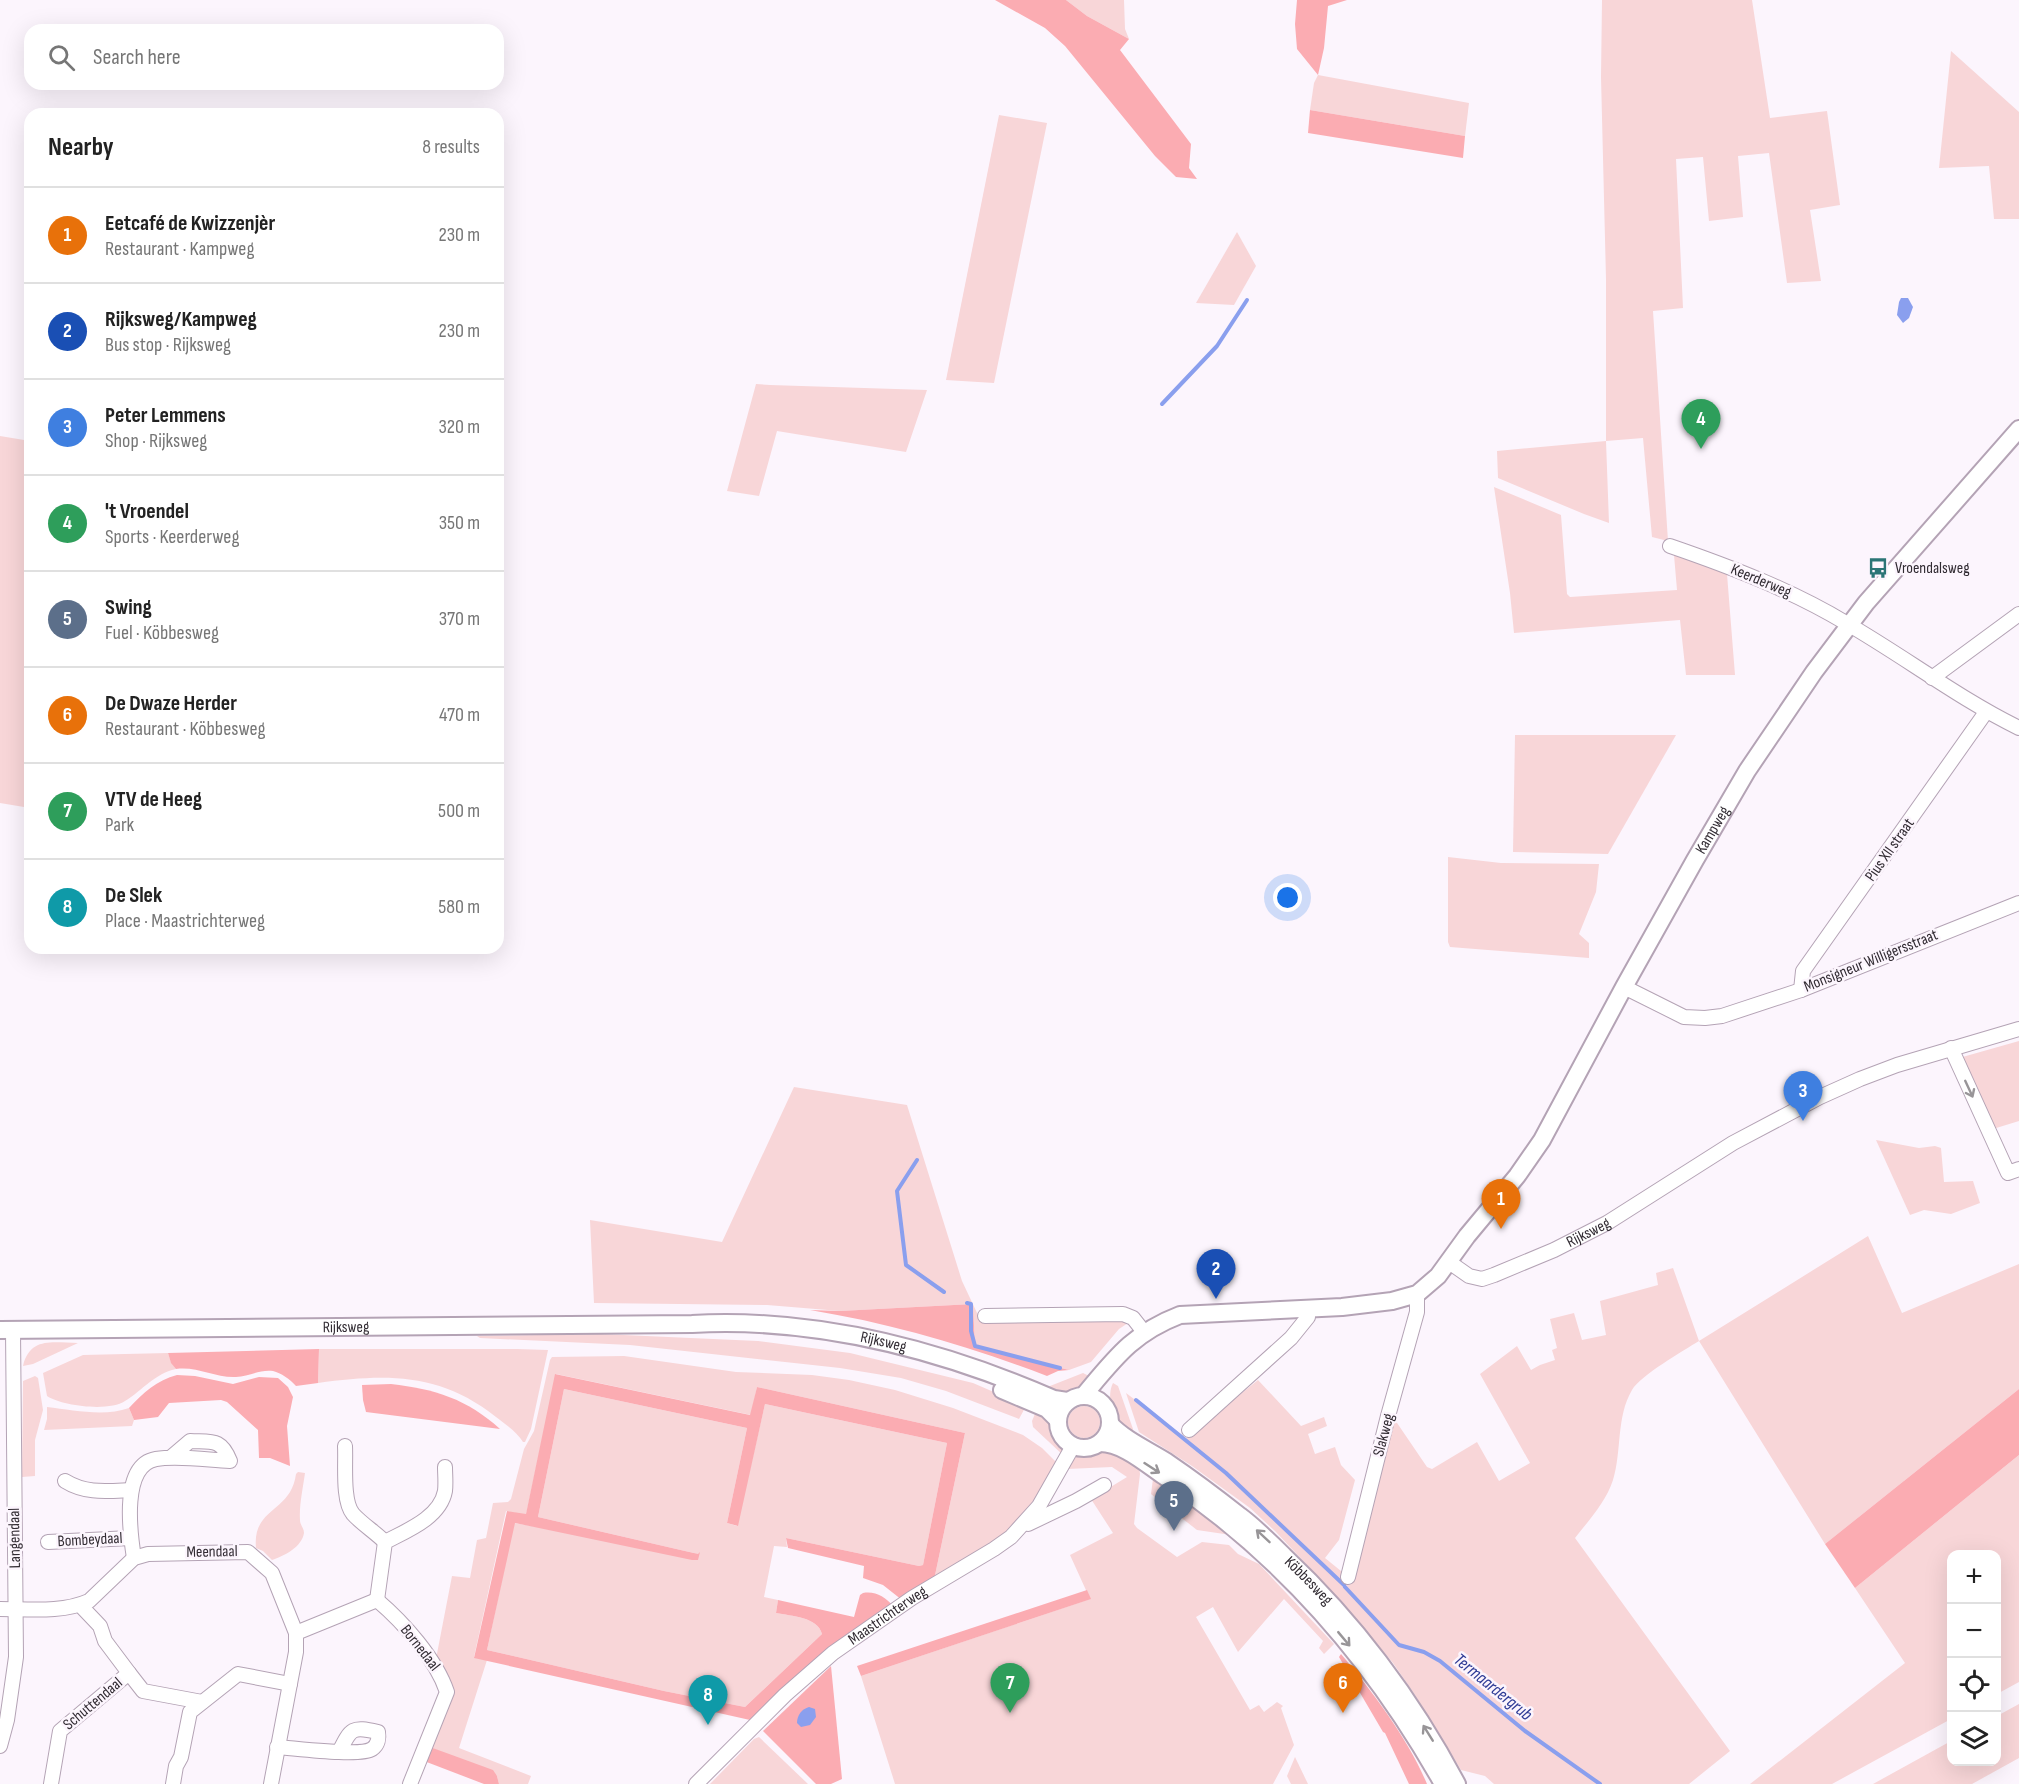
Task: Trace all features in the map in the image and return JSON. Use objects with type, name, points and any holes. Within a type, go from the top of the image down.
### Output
[{"type":"main road","name":"Kampweg","points":[[1449,1262],[1473,1228],[1517,1176],[1542,1140],[1624,987],[1747,771],[1848,624],[2019,429]]},
{"type":"main road","points":[[1084,1395],[1125,1348],[1157,1324],[1187,1314],[1308,1309],[1392,1301],[1417,1294],[1438,1276],[1449,1262]]},
{"type":"main road","name":"Rijksweg","points":[[7,1330],[105,1331],[727,1322],[784,1326],[865,1337],[942,1356],[1054,1399],[1067,1401]]},
{"type":"main road","name":"Rijksweg","points":[[692,1324],[829,1339],[909,1356],[991,1385],[1047,1409],[1058,1420]]},
{"type":"main road","points":[[1103,1403],[1105,1389],[1125,1348]]},
{"type":"main road","points":[[1084,1395],[1103,1403],[1109,1413],[1110,1424],[1107,1434],[1100,1443],[1087,1448],[1073,1446],[1061,1435],[1058,1420],[1067,1401],[1084,1395]]},
{"type":"main road","name":"Köbbesweg","points":[[1110,1424],[1225,1504],[1302,1573],[1338,1612],[1389,1674],[1420,1720],[1449,1782]]},
{"type":"main road","name":"Köbbesweg","points":[[1100,1443],[1115,1446],[1185,1490],[1281,1570],[1338,1631],[1371,1672],[1449,1782]]},
{"type":"street","name":"Keerderweg","points":[[1670,546],[1784,589],[1848,624]]},
{"type":"street","points":[[1932,678],[2019,614]]},
{"type":"street","points":[[1848,624],[1986,712],[2019,728]]},
{"type":"street","name":"Pius XII straat","points":[[1801,990],[1803,971],[1986,712]]},
{"type":"street","name":"Monsigneur Willigersstraat","points":[[1624,987],[1684,1017],[1722,1016],[1801,990],[2019,903]]},
{"type":"street","name":"Rijksweg","points":[[1449,1262],[1469,1276],[1482,1279],[1494,1275],[1554,1250],[1607,1224],[1733,1143],[1810,1102],[1860,1079],[1951,1048],[2019,1029]]},
{"type":"street","points":[[1951,1048],[2008,1173],[2019,1169]]},
{"type":"street","name":"Slakweg","points":[[1348,1577],[1388,1416],[1418,1312],[1417,1294]]},
{"type":"street","points":[[1189,1430],[1291,1338],[1308,1317],[1308,1309]]},
{"type":"street","points":[[985,1316],[1123,1314],[1132,1318],[1144,1332]]},
{"type":"street","name":"Langendaal","points":[[0,1746],[16,1657],[7,1330]]},
{"type":"street","points":[[296,1633],[377,1600],[384,1542],[374,1530],[354,1515],[347,1504],[345,1446]]},
{"type":"street","name":"Maastrichterweg","points":[[696,1784],[785,1695],[833,1653],[912,1598],[994,1549],[1020,1528],[1040,1506],[1073,1446]]},
{"type":"street","points":[[65,1481],[75,1488],[91,1491],[130,1490],[134,1479],[146,1463],[154,1459],[170,1458]]},
{"type":"street","points":[[384,1542],[416,1525],[436,1510],[445,1491],[445,1467]]},
{"type":"street","points":[[1020,1528],[1104,1485]]},
{"type":"street","name":"Bombeydaal","points":[[130,1490],[131,1538],[134,1558]]},
{"type":"street","name":"Bombeydaal","points":[[48,1542],[131,1538]]},
{"type":"street","name":"Meendaal","points":[[134,1558],[148,1554],[248,1552],[272,1573],[296,1633],[296,1652],[271,1784]]},
{"type":"street","points":[[0,1610],[68,1608],[80,1605],[89,1601],[134,1558]]},
{"type":"street","name":"Bornedaal","points":[[377,1600],[392,1614],[431,1661],[442,1677],[447,1692],[410,1784]]},
{"type":"street","name":"Schuttendaal","points":[[51,1784],[60,1731],[129,1673],[105,1641],[100,1626],[80,1605]]},
{"type":"street","points":[[129,1673],[143,1691],[202,1702]]},
{"type":"street","points":[[173,1784],[190,1712],[238,1674],[290,1684]]},
{"type":"street","points":[[277,1747],[339,1752]]},
{"type":"shaded area","points":[[995,0],[1066,0],[1087,16],[1129,39],[1120,50],[1191,144],[1189,168],[1197,179],[1176,177],[1155,156],[1065,46],[1045,28]]},
{"type":"shaded area","points":[[1066,0],[1124,0],[1125,29],[1129,39],[1087,16]]},
{"type":"shaded area","points":[[1297,0],[1347,0],[1328,6],[1324,48],[1318,75],[1297,49],[1295,24]]},
{"type":"shaded area","points":[[1602,0],[1752,0],[1770,118],[1827,111],[1840,205],[1810,210],[1821,281],[1787,283],[1769,153],[1738,156],[1743,217],[1709,221],[1703,157],[1676,159],[1683,308],[1653,311],[1668,541],[1652,537],[1643,438],[1606,441]]},
{"type":"shaded area","points":[[1951,51],[2019,112],[2019,219],[1994,219],[1989,166],[1939,168]]},
{"type":"shaded area","points":[[1318,75],[1469,103],[1465,136],[1310,110],[1314,83]]},
{"type":"shaded area","points":[[1310,110],[1465,136],[1463,158],[1308,133]]},
{"type":"shaded area","points":[[999,115],[1047,123],[994,383],[946,380]]},
{"type":"shaded area","points":[[1237,232],[1256,266],[1234,305],[1196,303]]},
{"type":"shaded area","points":[[756,384],[927,390],[906,452],[777,431],[759,496],[727,491]]},
{"type":"shaded area","points":[[0,436],[24,440],[24,807],[0,803]]},
{"type":"shaded area","points":[[1606,441],[1609,523],[1498,478],[1497,451]]},
{"type":"shaded area","points":[[1494,487],[1561,515],[1567,594],[1570,597],[1677,590],[1674,555],[1727,574],[1735,675],[1686,675],[1680,620],[1514,633]]},
{"type":"shaded area","points":[[1515,735],[1676,735],[1608,854],[1513,852]]},
{"type":"shaded area","points":[[1448,857],[1501,863],[1599,864],[1596,892],[1579,934],[1589,943],[1589,958],[1450,947],[1448,942]]},
{"type":"shaded area","points":[[2019,1041],[2019,1121],[1993,1129],[1959,1058]]},
{"type":"shaded area","points":[[794,1087],[907,1105],[962,1281],[973,1304],[840,1311],[767,1305],[594,1303],[590,1220],[722,1242]]},
{"type":"shaded area","points":[[1876,1140],[1919,1148],[1935,1146],[1941,1148],[1944,1182],[1973,1181],[1980,1203],[1951,1214],[1924,1210],[1910,1215]]},
{"type":"shaded area","points":[[1868,1236],[1902,1313],[2019,1264],[2019,1389],[1825,1544],[1699,1341]]},
{"type":"shaded area","points":[[1673,1268],[1699,1341],[1653,1371],[1632,1390],[1621,1423],[1616,1469],[1610,1488],[1597,1510],[1575,1538],[1730,1751],[1689,1784],[1494,1784],[1485,1776],[1461,1770],[1393,1663],[1339,1599],[1250,1508],[1192,1466],[1139,1432],[1126,1393],[1186,1438],[1258,1380],[1301,1426],[1324,1417],[1327,1426],[1308,1434],[1315,1454],[1335,1447],[1341,1465],[1355,1480],[1339,1540],[1325,1558],[1352,1580],[1393,1417],[1427,1467],[1432,1469],[1477,1442],[1499,1481],[1530,1463],[1480,1374],[1517,1346],[1531,1370],[1555,1360],[1552,1350],[1557,1348],[1550,1319],[1574,1313],[1582,1340],[1606,1335],[1600,1301],[1658,1285],[1656,1273]]},
{"type":"shaded area","points":[[973,1304],[983,1320],[1131,1321],[1119,1329],[1091,1362],[1069,1370],[975,1347]]},
{"type":"shaded area","points":[[973,1304],[975,1347],[1069,1370],[1058,1371],[1047,1376],[930,1337],[810,1310],[840,1311]]},
{"type":"shaded area","points":[[601,1334],[758,1341],[850,1353],[973,1383],[1026,1406],[1019,1419],[946,1391],[901,1378],[840,1368],[630,1345],[480,1338],[477,1336]]},
{"type":"shaded area","points":[[44,1343],[78,1343],[33,1364],[23,1366],[31,1350]]},
{"type":"shaded area","points":[[319,1349],[548,1350],[531,1429],[523,1442],[511,1428],[475,1402],[454,1391],[433,1384],[389,1378],[318,1383]]},
{"type":"shaded area","points":[[319,1349],[318,1383],[296,1386],[273,1371],[228,1377],[191,1369],[176,1369],[168,1353]]},
{"type":"shaded area","points":[[168,1353],[176,1369],[161,1375],[118,1404],[97,1407],[74,1405],[47,1396],[43,1373],[83,1355]]},
{"type":"shaded area","points":[[624,1356],[736,1372],[812,1375],[895,1390],[953,1408],[1023,1435],[1042,1448],[1058,1464],[1020,1522],[996,1542],[934,1580],[965,1433],[757,1387],[751,1415],[556,1374],[526,1515],[506,1511],[474,1657],[487,1660],[459,1748],[531,1776],[528,1784],[499,1784],[497,1776],[430,1747],[449,1697],[435,1664],[452,1576],[470,1578],[477,1540],[486,1538],[493,1503],[508,1502],[511,1499],[524,1449],[534,1431],[552,1357]]},
{"type":"shaded area","points":[[1083,1373],[1093,1378],[1077,1391],[1068,1393],[1047,1389],[1050,1386]]},
{"type":"shaded area","points":[[555,1374],[750,1415],[757,1387],[965,1433],[934,1580],[902,1600],[883,1585],[863,1578],[864,1566],[788,1548],[786,1538],[923,1565],[947,1443],[765,1404],[738,1526],[727,1523],[747,1428],[564,1389],[538,1517],[698,1554],[700,1552],[698,1560],[515,1523],[487,1650],[664,1691],[745,1707],[822,1634],[819,1628],[810,1621],[776,1613],[778,1600],[854,1617],[860,1595],[863,1593],[880,1595],[893,1606],[750,1720],[474,1658],[507,1511],[526,1514]]},
{"type":"shaded area","points":[[177,1375],[195,1376],[233,1384],[259,1377],[278,1378],[288,1387],[293,1397],[287,1426],[290,1466],[270,1458],[259,1458],[258,1430],[227,1402],[221,1400],[169,1403],[158,1417],[134,1420],[129,1408],[134,1402],[157,1384]]},
{"type":"shaded area","points":[[35,1376],[38,1378],[43,1410],[35,1440],[35,1476],[22,1477],[23,1381]]},
{"type":"shaded area","points":[[1113,1383],[1118,1386],[1133,1429],[1131,1435],[1119,1426],[1114,1417],[1110,1399]]},
{"type":"shaded area","points":[[391,1384],[450,1397],[475,1410],[500,1429],[366,1412],[362,1385]]},
{"type":"shaded area","points":[[564,1389],[747,1428],[727,1523],[737,1526],[765,1404],[947,1443],[923,1565],[786,1538],[787,1547],[774,1546],[764,1597],[778,1600],[776,1613],[810,1621],[819,1628],[822,1634],[745,1707],[664,1691],[487,1650],[514,1523],[698,1554],[538,1517]]},
{"type":"shaded area","points":[[2019,1389],[2019,1455],[1855,1588],[1825,1544]]},
{"type":"shaded area","points":[[1084,1406],[1096,1410],[1100,1422],[1096,1434],[1084,1438],[1072,1434],[1068,1422],[1072,1410]]},
{"type":"shaded area","points":[[47,1407],[99,1412],[129,1408],[134,1420],[132,1426],[44,1430]]},
{"type":"shaded area","points":[[1037,1409],[1052,1421],[1056,1437],[1063,1448],[1063,1455],[1033,1427],[1032,1421]]},
{"type":"shaded area","points":[[1107,1449],[1139,1467],[1134,1524],[1137,1528],[1177,1557],[1202,1542],[1229,1545],[1238,1554],[1259,1564],[1334,1644],[1324,1654],[1319,1648],[1323,1641],[1284,1599],[1238,1652],[1213,1607],[1196,1617],[1250,1710],[1259,1705],[1264,1712],[1277,1702],[1283,1706],[1281,1708],[1294,1745],[1273,1784],[895,1784],[861,1676],[1090,1599],[1070,1555],[1113,1533],[1091,1499],[1127,1477],[1112,1467],[1067,1469],[1079,1455]]},
{"type":"shaded area","points":[[2019,1455],[2019,1682],[2001,1692],[2001,1550],[1947,1550],[1947,1721],[1832,1784],[1750,1784],[1905,1663],[1855,1588]]},
{"type":"shaded area","points":[[298,1472],[305,1473],[300,1514],[300,1522],[304,1531],[303,1538],[292,1550],[272,1560],[256,1548],[256,1535],[266,1517],[293,1487]]},
{"type":"shaded area","points":[[1156,1477],[1231,1535],[1197,1530],[1151,1494],[1153,1479]]},
{"type":"shaded area","points":[[1087,1590],[1091,1599],[861,1676],[857,1666]]},
{"type":"shaded area","points":[[1341,1654],[1389,1716],[1427,1784],[1409,1784],[1385,1733],[1339,1657]]},
{"type":"shaded area","points":[[831,1666],[842,1779],[831,1784],[816,1784],[763,1731]]},
{"type":"shaded area","points":[[2019,1704],[2019,1758],[1972,1784],[1873,1784],[1947,1743],[1947,1766],[2001,1766],[2001,1714]]},
{"type":"shaded area","points":[[759,1737],[808,1784],[710,1784],[754,1739]]},
{"type":"shaded area","points":[[430,1747],[493,1770],[499,1784],[484,1784],[424,1761]]},
{"type":"shaded area","points":[[1295,1757],[1308,1784],[1291,1784],[1287,1776]]},
{"type":"water","points":[[1901,298],[1908,298],[1913,307],[1909,318],[1903,323],[1897,315]]},
{"type":"water","points":[[809,1707],[815,1709],[816,1717],[810,1725],[801,1727],[797,1723],[798,1717]]},
{"type":"waterway","name":"Termaardergrub","points":[[1162,404],[1217,346],[1247,300]]},
{"type":"waterway","name":"Termaardergrub","points":[[917,1160],[897,1191],[906,1265],[944,1292]]},
{"type":"waterway","name":"Termaardergrub","points":[[967,1303],[971,1304],[971,1331],[975,1346],[1060,1368]]},
{"type":"waterway","name":"Termaardergrub","points":[[1136,1400],[1226,1473],[1344,1585]]},
{"type":"waterway","name":"Termaardergrub","points":[[1345,1587],[1399,1645],[1424,1652],[1440,1661],[1525,1731],[1600,1784]]},
{"type":"place","name":"'t Vroendel","points":[[1701,449]]},
{"type":"place","name":"Vroendalsweg","points":[[1878,568]]},
{"type":"place","name":"Peter Lemmens","points":[[1803,1121]]},
{"type":"place","name":"Eetcafé de Kwizzenjèr","points":[[1501,1229]]},
{"type":"place","name":"Rijksweg/Kampweg","points":[[1216,1299]]},
{"type":"place","name":"Swing","points":[[1174,1531]]},
{"type":"place","name":"VTV de Heeg","points":[[1010,1713]]},
{"type":"place","name":"De Dwaze Herder","points":[[1343,1713]]},
{"type":"place","name":"De Slek","points":[[708,1725]]}]
